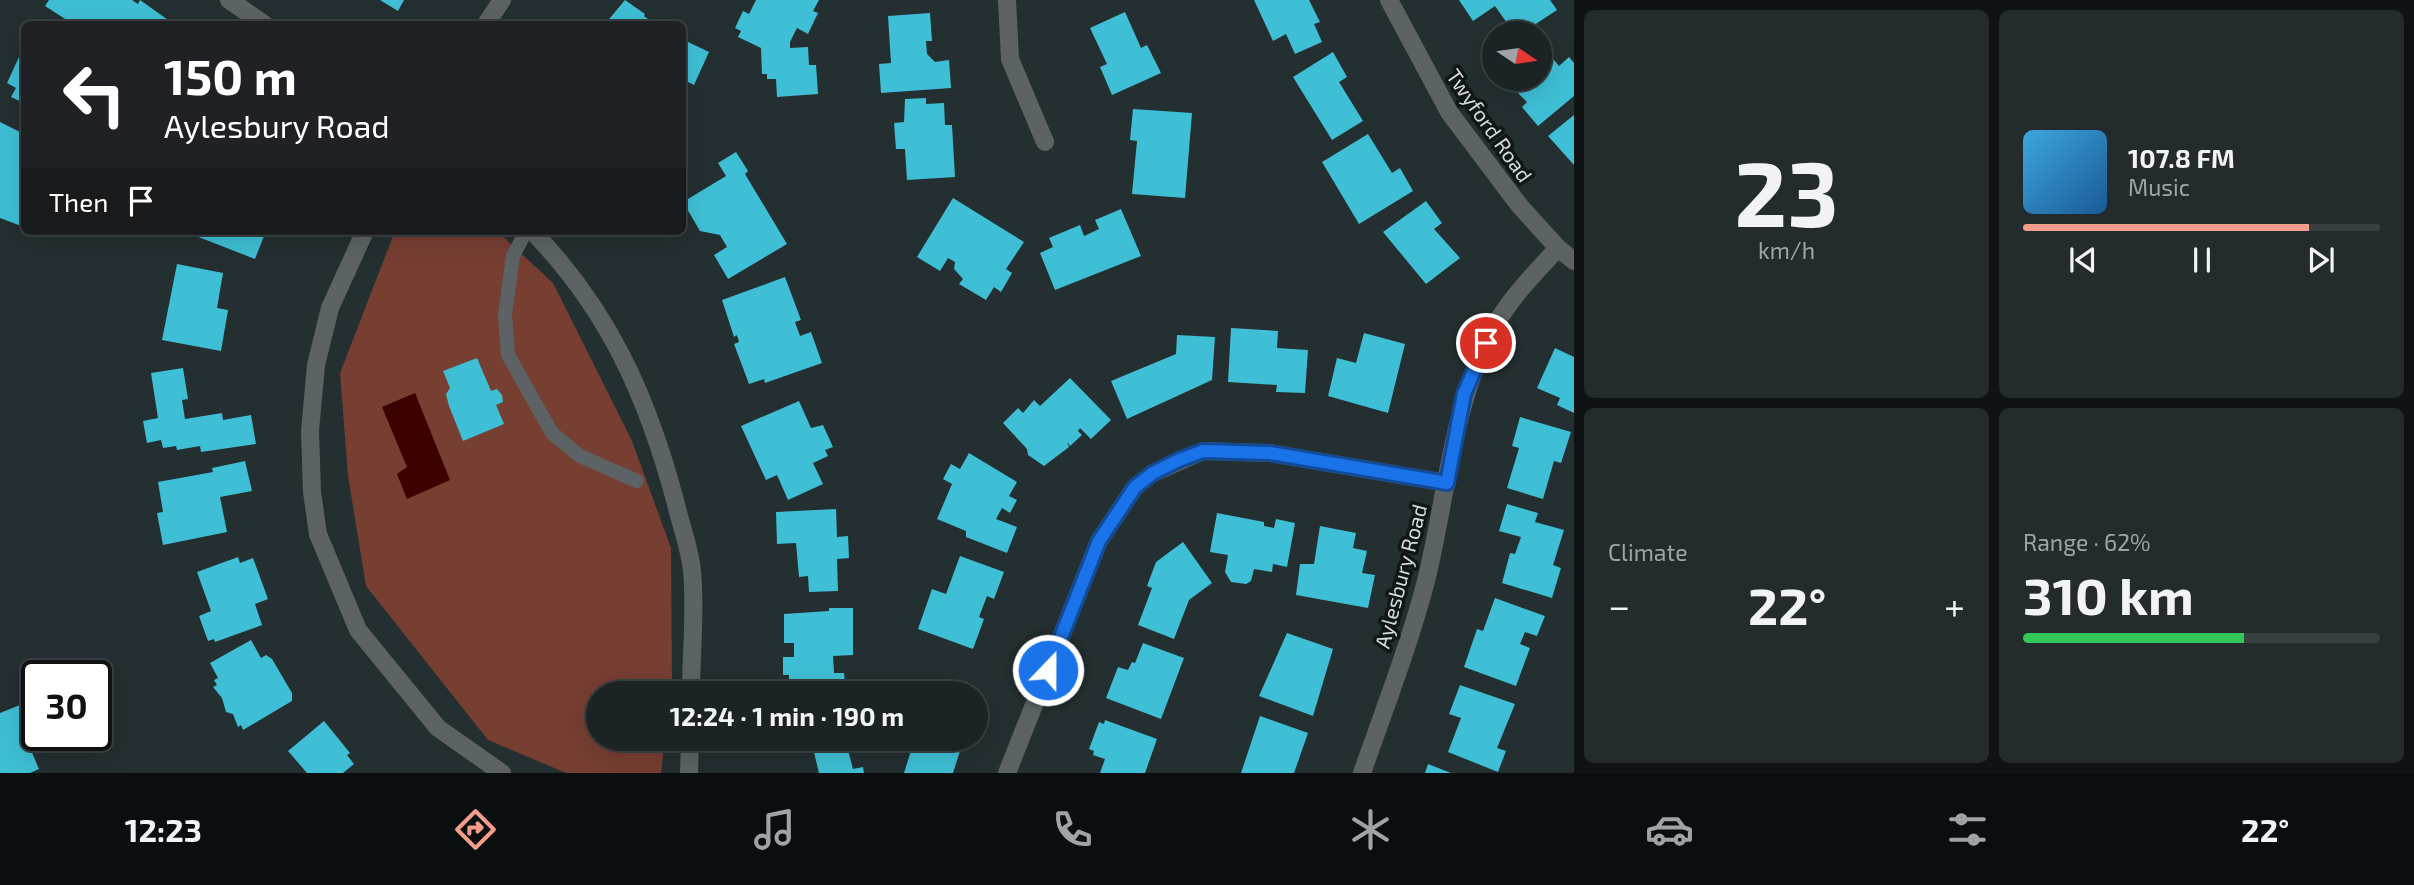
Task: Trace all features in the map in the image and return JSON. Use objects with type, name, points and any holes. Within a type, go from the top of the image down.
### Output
[{"type":"street","points":[[229,0],[260,21]]},
{"type":"street","points":[[488,21],[502,0]]},
{"type":"street","points":[[1007,0],[1010,59],[1045,142]]},
{"type":"street","name":"Twyford Road","points":[[1389,0],[1449,112],[1520,205],[1558,248],[1574,261]]},
{"type":"street","points":[[363,235],[330,308],[316,365],[310,431],[312,492],[318,534],[358,630],[438,728],[502,773]]},
{"type":"street","points":[[536,235],[583,289],[614,338],[660,446],[692,567],[695,613],[692,681]]},
{"type":"street","name":"Aylesbury Road","points":[[1362,773],[1420,603],[1447,483],[1456,423],[1474,366],[1498,320],[1558,248]]},
{"type":"street","points":[[1007,773],[1099,541],[1135,487],[1153,473],[1203,451],[1270,453],[1447,483]]},
{"type":"street","points":[[689,773],[690,751]]},
{"type":"lane","points":[[524,235],[513,256],[505,315],[508,355],[552,433],[580,456],[637,481]]},
{"type":"shaded area","points":[[393,235],[501,235],[553,283],[632,441],[671,548],[672,681],[586,681],[586,751],[664,751],[661,773],[566,773],[488,740],[366,586],[348,476],[340,373]]},
{"type":"shaded area","points":[[415,393],[450,480],[407,499],[397,474],[407,467],[382,407]]},
{"type":"building","points":[[49,0],[132,0],[138,4],[140,0],[170,21],[68,21],[45,6]]},
{"type":"building","points":[[380,0],[404,0],[398,11]]},
{"type":"building","points":[[625,0],[651,21],[608,21]]},
{"type":"building","points":[[756,0],[819,0],[813,11],[818,13],[808,34],[797,28],[790,42],[790,48],[808,47],[809,65],[816,65],[818,94],[777,97],[776,79],[767,79],[767,74],[762,74],[761,48],[738,37],[741,31],[735,28],[743,11],[749,14]]},
{"type":"building","points":[[1254,0],[1309,0],[1320,22],[1314,24],[1322,42],[1295,54],[1286,34],[1273,41]]},
{"type":"building","points":[[1459,0],[1550,0],[1557,10],[1540,21],[1506,21],[1495,6],[1473,21]]},
{"type":"building","points":[[1125,12],[1141,48],[1147,45],[1161,73],[1112,95],[1100,67],[1107,64],[1090,28]]},
{"type":"building","points":[[930,13],[932,41],[926,41],[927,54],[935,62],[949,60],[951,88],[881,93],[879,64],[891,63],[888,16]]},
{"type":"building","points":[[686,41],[709,52],[694,85],[686,81]]},
{"type":"building","points":[[1333,52],[1347,77],[1339,82],[1363,121],[1332,140],[1293,77]]},
{"type":"building","points":[[21,53],[21,102],[11,97],[16,88],[7,83]]},
{"type":"building","points":[[1569,57],[1574,63],[1574,96],[1538,126],[1522,107],[1527,102],[1516,91],[1552,91],[1552,58],[1559,66]]},
{"type":"building","points":[[926,98],[926,104],[944,103],[945,125],[952,125],[955,177],[907,180],[905,149],[896,149],[894,123],[904,122],[905,99]]},
{"type":"building","points":[[1133,109],[1192,113],[1185,198],[1132,194],[1137,141],[1130,140]]},
{"type":"building","points":[[1574,115],[1574,165],[1548,136]]},
{"type":"building","points":[[0,122],[21,132],[21,226],[0,218]]},
{"type":"building","points":[[1368,134],[1392,173],[1400,168],[1413,191],[1359,224],[1322,162]]},
{"type":"building","points":[[736,152],[748,171],[745,174],[787,244],[728,279],[714,255],[727,247],[720,235],[700,231],[686,207],[686,200],[726,176],[718,163]]},
{"type":"building","points":[[953,198],[1024,242],[1006,269],[1012,273],[1001,292],[994,287],[986,300],[959,284],[963,279],[954,269],[955,262],[948,258],[940,271],[917,257]]},
{"type":"building","points":[[1426,201],[1442,223],[1434,229],[1460,258],[1426,284],[1383,232]]},
{"type":"building","points":[[1121,209],[1141,256],[1055,290],[1040,253],[1053,247],[1049,238],[1080,225],[1084,236],[1099,229],[1095,220]]},
{"type":"building","points":[[193,235],[264,235],[255,259]]},
{"type":"building","points":[[177,264],[223,273],[217,308],[228,310],[221,351],[162,340]]},
{"type":"building","points":[[785,277],[801,320],[795,322],[800,336],[811,332],[822,363],[765,383],[764,379],[749,384],[734,344],[739,342],[737,335],[734,337],[722,300]]},
{"type":"building","points":[[1231,328],[1278,331],[1277,348],[1308,350],[1305,393],[1276,392],[1277,385],[1228,382]]},
{"type":"building","points":[[1364,333],[1405,344],[1388,413],[1328,396],[1337,358],[1356,363]]},
{"type":"building","points":[[1177,335],[1215,337],[1212,380],[1127,419],[1111,381],[1176,354]]},
{"type":"building","points":[[1555,348],[1574,357],[1574,413],[1557,405],[1560,398],[1537,388]]},
{"type":"building","points":[[477,358],[491,391],[497,389],[502,395],[503,402],[496,405],[504,424],[463,441],[449,406],[446,394],[450,388],[443,371]]},
{"type":"building","points":[[183,368],[188,399],[182,400],[185,419],[222,413],[223,420],[251,415],[256,444],[201,452],[200,446],[177,450],[176,446],[163,448],[161,440],[147,443],[143,421],[158,418],[151,373]]},
{"type":"building","points":[[1070,378],[1111,420],[1091,439],[1080,428],[1078,431],[1082,435],[1070,446],[1067,442],[1069,447],[1044,466],[1028,455],[1027,449],[1003,423],[1018,408],[1023,413],[1034,400],[1040,406]]},
{"type":"building","points":[[799,401],[811,428],[823,425],[833,447],[825,450],[828,456],[813,463],[823,484],[788,500],[777,475],[766,480],[741,426]]},
{"type":"building","points":[[1520,417],[1571,432],[1561,463],[1554,461],[1543,499],[1507,488],[1519,448],[1512,446]]},
{"type":"building","points":[[969,453],[1017,482],[1009,496],[1017,500],[1010,513],[1002,508],[996,519],[1017,527],[1007,553],[966,537],[966,531],[937,519],[952,484],[943,479],[951,464],[960,469]]},
{"type":"building","points":[[245,461],[252,491],[220,497],[227,532],[163,545],[157,513],[163,512],[158,482],[213,472],[212,468]]},
{"type":"building","points":[[1507,504],[1538,513],[1535,522],[1564,530],[1553,565],[1561,568],[1552,598],[1502,583],[1510,553],[1515,554],[1521,537],[1499,531]]},
{"type":"building","points":[[836,509],[837,537],[848,536],[849,558],[837,559],[838,591],[809,592],[808,576],[799,577],[796,543],[777,544],[776,512]]},
{"type":"building","points":[[1217,513],[1264,522],[1264,526],[1274,528],[1276,519],[1295,523],[1287,567],[1273,564],[1272,572],[1254,569],[1251,581],[1246,584],[1231,582],[1225,572],[1228,555],[1210,552]]},
{"type":"building","points":[[1320,526],[1356,533],[1353,548],[1367,551],[1362,573],[1375,575],[1368,608],[1296,595],[1300,564],[1314,564]]},
{"type":"building","points":[[1183,542],[1212,583],[1189,600],[1174,639],[1138,625],[1152,588],[1147,586],[1156,562]]},
{"type":"building","points":[[960,556],[1004,572],[994,599],[987,596],[979,617],[984,619],[973,649],[918,629],[932,589],[946,594]]},
{"type":"building","points":[[238,557],[240,563],[253,558],[268,599],[255,604],[262,625],[215,642],[214,639],[208,641],[199,616],[211,611],[197,572]]},
{"type":"building","points":[[1495,598],[1545,616],[1537,636],[1525,632],[1520,644],[1530,648],[1516,686],[1464,667],[1477,629],[1483,631]]},
{"type":"building","points":[[829,608],[853,608],[853,655],[833,656],[834,673],[844,673],[845,681],[789,681],[789,675],[783,675],[783,657],[794,657],[794,643],[784,643],[784,614],[829,611]]},
{"type":"building","points":[[1287,633],[1333,649],[1313,716],[1259,696]]},
{"type":"building","points":[[251,640],[261,658],[266,655],[272,659],[292,693],[292,701],[243,730],[241,725],[238,727],[233,714],[226,712],[222,698],[213,687],[217,685],[214,680],[218,678],[210,663]]},
{"type":"building","points":[[1143,643],[1184,658],[1161,719],[1106,698],[1118,667],[1128,670],[1132,662],[1135,663]]},
{"type":"building","points":[[1460,685],[1515,704],[1497,748],[1506,751],[1498,772],[1448,752],[1461,718],[1449,714]]},
{"type":"building","points":[[20,705],[21,751],[31,751],[39,769],[30,773],[0,773],[0,713]]},
{"type":"building","points":[[1260,716],[1308,733],[1294,773],[1241,773]]},
{"type":"building","points":[[1105,720],[1157,739],[1145,773],[1100,773],[1105,759],[1093,755],[1094,751],[1089,749],[1099,722],[1104,724]]},
{"type":"building","points":[[324,721],[350,753],[347,755],[354,764],[343,773],[307,773],[288,751]]},
{"type":"building","points":[[814,751],[848,751],[853,769],[863,767],[864,773],[819,773]]},
{"type":"building","points":[[911,751],[960,751],[953,773],[904,773]]},
{"type":"building","points":[[1428,764],[1451,773],[1425,773]]},
{"type":"route","points":[[1048,670],[1079,593],[1082,578],[1099,541],[1135,487],[1153,473],[1203,451],[1270,453],[1447,483],[1456,423],[1464,394],[1486,343]]}]
